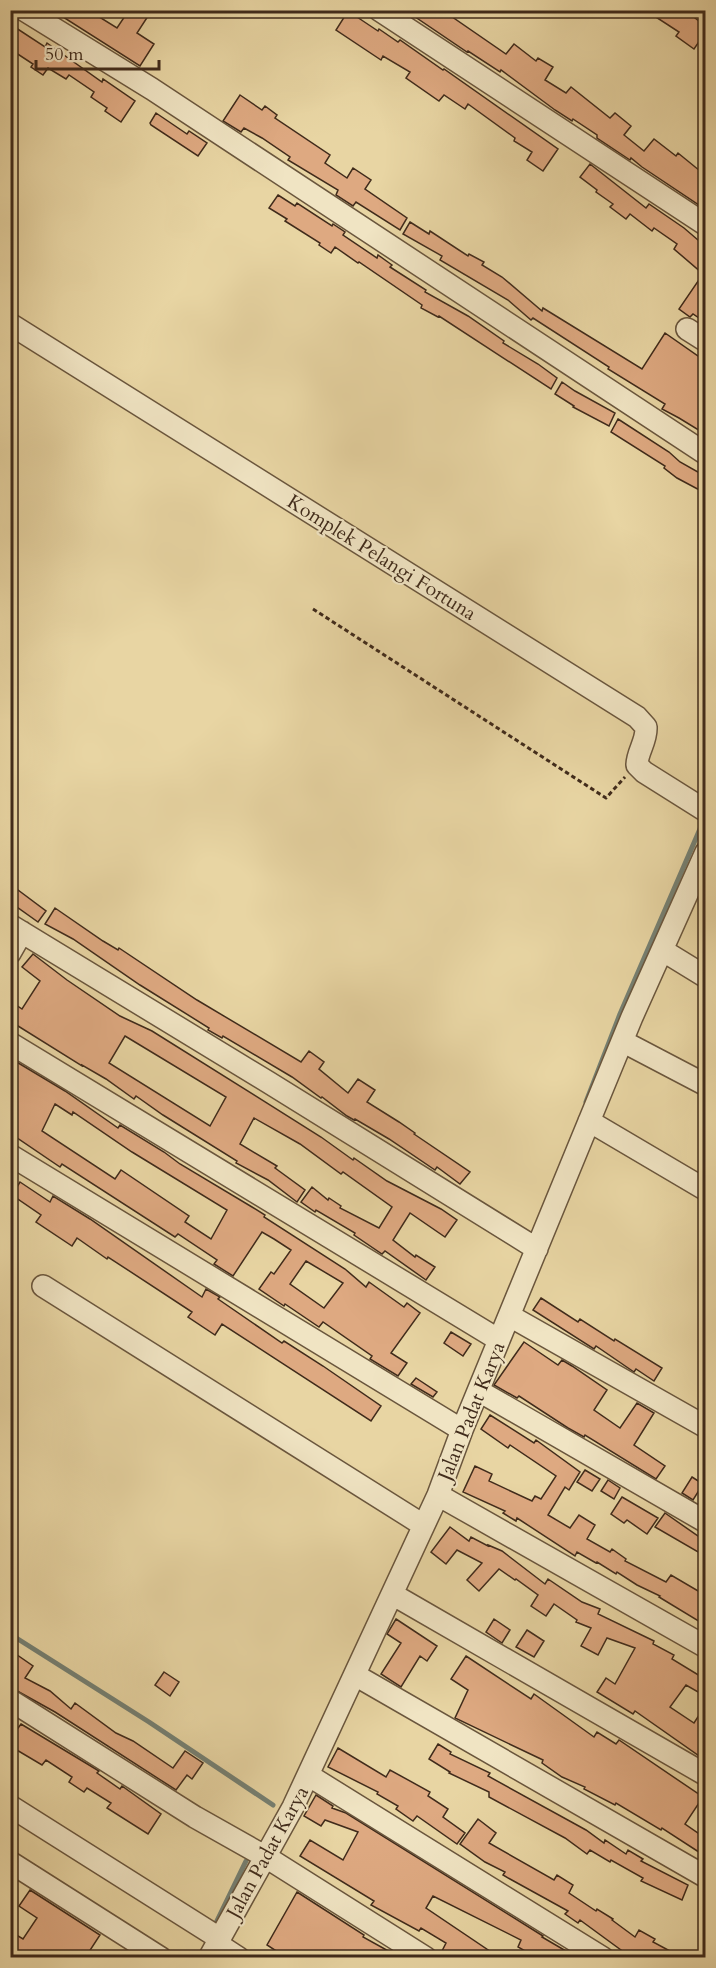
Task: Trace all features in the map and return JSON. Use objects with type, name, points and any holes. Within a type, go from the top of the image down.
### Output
[{"type":"street","points":[[24,10],[162,96],[705,454]]},
{"type":"street","points":[[379,10],[705,225]]},
{"type":"street","name":"Komplek Pelangi Fortuna","points":[[10,324],[637,717],[646,727],[646,736],[636,765]]},
{"type":"street","points":[[687,329],[705,341]]},
{"type":"street","points":[[636,765],[705,811]]},
{"type":"street","name":"Jalan Padat Karya","points":[[215,1946],[266,1857],[308,1775],[392,1593],[415,1521],[438,1495],[462,1430],[622,1041],[703,865]]},
{"type":"street","points":[[10,953],[16,929],[537,1249]]},
{"type":"street","points":[[662,950],[705,977]]},
{"type":"street","points":[[622,1041],[705,1085]]},
{"type":"street","points":[[10,1043],[499,1340]]},
{"type":"street","points":[[589,1121],[705,1190]]},
{"type":"street","points":[[10,1155],[462,1430]]},
{"type":"street","points":[[43,1286],[415,1521]]},
{"type":"street","points":[[510,1316],[705,1427]]},
{"type":"street","points":[[479,1391],[705,1522]]},
{"type":"street","points":[[438,1495],[705,1647]]},
{"type":"street","points":[[392,1593],[705,1775]]},
{"type":"street","points":[[355,1675],[705,1876]]},
{"type":"street","points":[[10,1700],[185,1811],[266,1857],[426,1958]]},
{"type":"street","points":[[308,1775],[603,1958]]},
{"type":"street","points":[[10,1806],[215,1946],[238,1958]]},
{"type":"street","points":[[10,1862],[161,1958]]},
{"type":"path","points":[[313,609],[606,798],[636,765]]},
{"type":"building","points":[[52,10],[82,10],[91,16],[93,13],[117,28],[129,10],[152,10],[137,33],[154,44],[140,66]]},
{"type":"building","points":[[405,10],[442,10],[506,54],[514,44],[536,61],[538,58],[553,67],[545,80],[566,93],[571,87],[610,118],[615,113],[631,126],[624,135],[644,151],[654,139],[676,156],[678,153],[705,175],[705,209],[631,158],[630,160],[597,138],[597,135],[573,119],[572,121],[555,110],[501,70],[500,72],[467,52]]},
{"type":"building","points":[[645,10],[685,10],[705,26],[705,33],[694,49],[676,36],[679,32]]},
{"type":"building","points":[[348,11],[378,31],[379,29],[398,42],[400,40],[558,149],[543,171],[527,160],[532,152],[514,141],[515,138],[468,104],[465,109],[444,95],[439,101],[406,78],[410,72],[383,56],[381,60],[336,30]]},
{"type":"building","points":[[10,24],[45,47],[47,43],[102,82],[103,79],[135,101],[121,122],[91,97],[94,92],[69,75],[66,79],[48,68],[43,75],[31,67],[33,64],[10,49]]},
{"type":"building","points":[[240,95],[262,110],[265,106],[277,115],[275,118],[330,155],[325,163],[347,178],[353,168],[371,180],[365,189],[407,218],[400,230],[356,202],[353,206],[336,195],[338,190],[288,160],[290,157],[262,138],[244,128],[241,132],[223,121]]},
{"type":"building","points":[[156,113],[187,134],[189,131],[207,143],[198,156],[151,125]]},
{"type":"building","points":[[590,164],[646,208],[649,204],[684,228],[705,246],[705,322],[693,314],[690,317],[679,309],[703,274],[674,249],[677,244],[654,228],[652,231],[630,214],[626,219],[610,207],[613,204],[580,177]]},
{"type":"building","points":[[278,195],[295,206],[297,203],[332,226],[333,224],[345,232],[343,235],[377,258],[378,255],[392,265],[390,267],[426,290],[425,292],[468,316],[504,341],[503,343],[538,364],[557,378],[551,389],[439,316],[421,308],[422,305],[359,262],[335,247],[331,253],[319,245],[320,243],[285,221],[287,219],[269,208]]},
{"type":"building","points":[[410,222],[429,234],[430,231],[468,256],[469,254],[484,262],[482,265],[502,277],[542,311],[543,308],[642,369],[665,333],[705,361],[705,434],[662,409],[665,404],[608,369],[609,367],[533,318],[531,320],[508,300],[440,260],[442,256],[403,234]]},
{"type":"building","points":[[562,382],[615,413],[609,426],[573,407],[555,394]]},
{"type":"building","points":[[618,419],[669,452],[680,462],[705,476],[705,493],[677,478],[664,468],[665,466],[611,432]]},
{"type":"building","points":[[10,884],[46,911],[38,922],[10,902]]},
{"type":"building","points":[[55,908],[197,1000],[301,1062],[309,1051],[324,1062],[319,1069],[348,1093],[358,1079],[375,1090],[367,1102],[470,1172],[460,1184],[437,1167],[435,1170],[389,1139],[347,1116],[292,1077],[223,1036],[222,1038],[208,1030],[209,1028],[140,985],[73,939],[45,924]]},
{"type":"building","points":[[33,954],[120,1016],[152,1031],[321,1137],[353,1160],[354,1158],[387,1181],[441,1209],[457,1220],[445,1237],[410,1213],[393,1240],[415,1257],[416,1255],[435,1267],[426,1280],[385,1251],[382,1254],[354,1235],[355,1233],[301,1202],[312,1187],[328,1200],[329,1198],[341,1206],[340,1208],[379,1228],[392,1207],[300,1144],[254,1118],[240,1144],[277,1166],[275,1168],[305,1190],[297,1202],[268,1180],[236,1163],[237,1161],[136,1096],[134,1099],[106,1079],[10,1021],[10,1001],[22,1009],[40,981],[22,967]],"holes":[[[125,1036],[226,1097],[210,1126],[109,1063]]]},
{"type":"building","points":[[10,1058],[65,1091],[118,1128],[120,1125],[265,1215],[264,1217],[345,1269],[366,1287],[369,1282],[404,1307],[407,1303],[420,1313],[391,1353],[407,1363],[398,1376],[370,1359],[372,1356],[323,1322],[319,1327],[259,1289],[271,1272],[274,1274],[291,1250],[262,1232],[233,1276],[214,1264],[217,1260],[178,1234],[175,1237],[62,1164],[60,1167],[10,1133]],"holes":[[[55,1104],[72,1115],[73,1112],[132,1152],[227,1210],[211,1239],[185,1222],[189,1216],[121,1170],[115,1179],[42,1131]],[[306,1261],[343,1283],[324,1308],[290,1284]]]},
{"type":"building","points":[[20,1182],[50,1202],[53,1196],[90,1219],[202,1297],[206,1289],[220,1297],[218,1299],[282,1343],[284,1341],[381,1406],[371,1421],[222,1324],[215,1335],[188,1317],[192,1312],[108,1257],[107,1259],[77,1238],[72,1246],[36,1222],[41,1215],[12,1195]]},
{"type":"building","points":[[541,1298],[578,1322],[580,1319],[662,1368],[654,1381],[636,1369],[634,1372],[596,1346],[594,1349],[533,1310]]},
{"type":"building","points":[[451,1332],[471,1344],[463,1356],[444,1343]]},
{"type":"building","points":[[524,1342],[558,1365],[562,1360],[607,1390],[594,1410],[620,1428],[637,1403],[654,1413],[634,1445],[665,1466],[656,1479],[585,1435],[584,1437],[568,1428],[519,1396],[517,1398],[494,1385]]},
{"type":"building","points":[[416,1378],[437,1392],[433,1397],[411,1384]]},
{"type":"building","points":[[490,1415],[534,1443],[536,1440],[580,1472],[569,1490],[565,1487],[548,1515],[570,1528],[579,1515],[595,1525],[587,1539],[610,1552],[612,1549],[626,1559],[625,1561],[666,1582],[671,1575],[705,1595],[705,1625],[617,1572],[616,1574],[577,1552],[575,1556],[517,1518],[516,1521],[503,1513],[505,1511],[463,1492],[475,1466],[492,1474],[489,1481],[532,1501],[535,1496],[541,1499],[556,1476],[510,1445],[508,1448],[481,1429]]},
{"type":"building","points":[[585,1470],[600,1479],[592,1491],[577,1482]]},
{"type":"building","points":[[692,1477],[703,1484],[693,1500],[682,1493]]},
{"type":"building","points":[[608,1480],[620,1488],[614,1499],[601,1491]]},
{"type":"building","points":[[622,1497],[658,1518],[647,1534],[627,1520],[624,1523],[611,1514]]},
{"type":"building","points":[[665,1513],[705,1541],[705,1556],[655,1527]]},
{"type":"building","points":[[450,1527],[469,1541],[471,1537],[502,1551],[545,1584],[548,1579],[582,1602],[600,1609],[598,1614],[654,1641],[653,1644],[674,1655],[672,1659],[705,1679],[705,1696],[686,1685],[670,1707],[694,1723],[705,1706],[705,1760],[635,1711],[633,1714],[597,1692],[606,1678],[615,1684],[635,1648],[607,1638],[598,1655],[581,1646],[591,1628],[576,1622],[577,1620],[554,1604],[546,1616],[531,1606],[538,1595],[499,1569],[479,1591],[467,1580],[482,1563],[457,1550],[446,1564],[431,1552]]},
{"type":"building","points":[[396,1619],[437,1646],[427,1661],[420,1656],[401,1687],[381,1674],[401,1643],[387,1634]]},
{"type":"building","points":[[494,1619],[510,1630],[502,1643],[486,1632]]},
{"type":"building","points":[[527,1630],[544,1641],[534,1657],[516,1647]]},
{"type":"building","points":[[10,1650],[33,1666],[25,1678],[50,1691],[71,1709],[75,1703],[116,1733],[133,1741],[173,1768],[185,1751],[203,1763],[192,1779],[187,1775],[176,1790],[55,1712],[10,1687]]},
{"type":"building","points":[[466,1656],[531,1699],[534,1694],[594,1737],[597,1732],[616,1744],[619,1740],[703,1797],[685,1824],[705,1838],[705,1856],[662,1828],[661,1830],[616,1803],[615,1805],[584,1789],[585,1787],[562,1777],[542,1763],[543,1760],[455,1718],[468,1690],[451,1679]]},
{"type":"building","points":[[164,1672],[179,1682],[170,1696],[155,1685]]},
{"type":"building","points":[[21,1724],[99,1771],[97,1773],[120,1789],[122,1786],[161,1814],[148,1834],[107,1808],[111,1803],[87,1788],[84,1792],[69,1782],[72,1777],[46,1760],[42,1765],[10,1746],[10,1739]]},
{"type":"building","points":[[438,1744],[451,1752],[450,1754],[490,1773],[488,1776],[586,1830],[604,1843],[605,1840],[626,1854],[628,1850],[643,1859],[641,1861],[688,1885],[682,1900],[641,1881],[643,1878],[611,1860],[610,1862],[590,1850],[587,1854],[565,1838],[489,1797],[489,1792],[449,1773],[429,1759]]},
{"type":"building","points":[[338,1748],[386,1777],[390,1770],[430,1792],[428,1796],[448,1809],[443,1817],[465,1833],[457,1844],[417,1816],[413,1821],[396,1809],[398,1806],[377,1794],[378,1792],[328,1767]]},
{"type":"building","points":[[316,1795],[333,1806],[332,1808],[346,1813],[578,1958],[548,1958],[534,1951],[532,1955],[518,1947],[521,1940],[433,1896],[426,1908],[500,1958],[453,1958],[442,1951],[446,1943],[421,1928],[419,1931],[371,1905],[374,1901],[300,1856],[310,1840],[343,1860],[358,1832],[325,1820],[321,1826],[304,1816]]},
{"type":"building","points":[[478,1819],[496,1833],[489,1843],[554,1880],[557,1875],[573,1885],[569,1893],[613,1919],[635,1937],[639,1930],[655,1939],[653,1942],[683,1958],[632,1958],[580,1920],[578,1923],[565,1914],[568,1911],[503,1875],[505,1872],[485,1862],[460,1844]]},
{"type":"building","points":[[30,1890],[100,1935],[85,1958],[20,1958],[10,1951],[10,1931],[23,1939],[37,1918],[19,1906]]},
{"type":"building","points":[[297,1892],[364,1935],[363,1937],[401,1958],[287,1958],[267,1945]]},
{"type":"waterway","points":[[586,1102],[620,1014],[703,822]]},
{"type":"waterway","points":[[10,1634],[149,1722],[273,1805]]},
{"type":"waterway","points":[[213,1929],[246,1861]]}]
